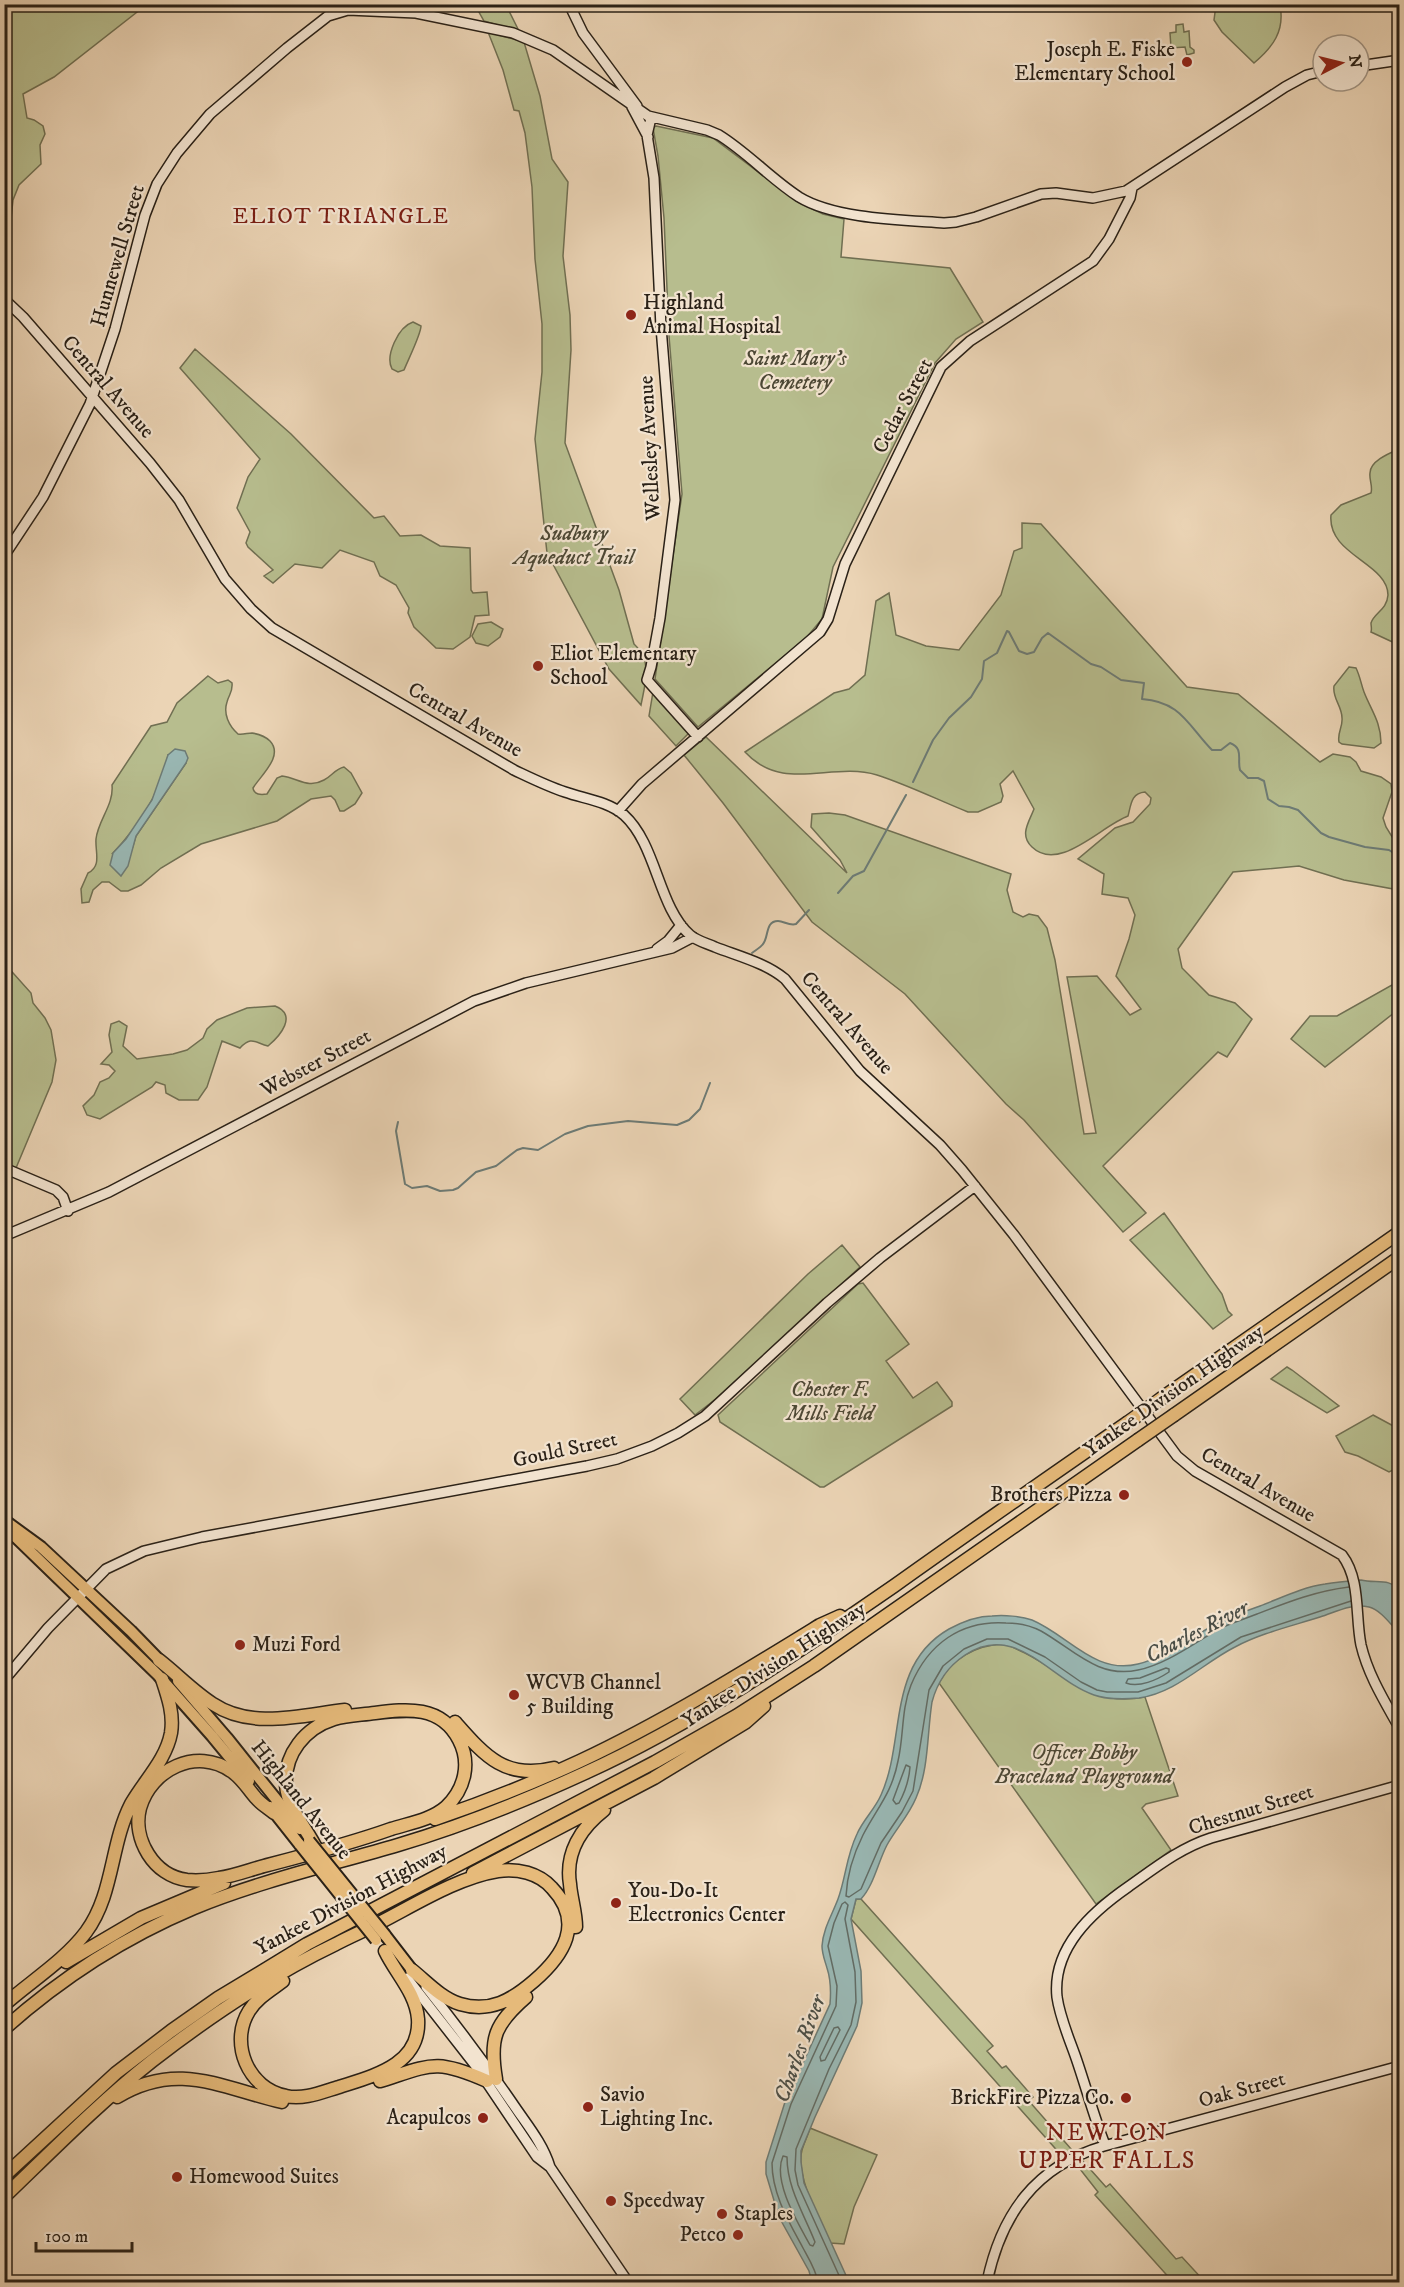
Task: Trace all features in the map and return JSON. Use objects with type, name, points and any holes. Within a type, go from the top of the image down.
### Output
[{"type":"highway","name":"Yankee Division Highway","points":[[4,2029],[41,1998],[89,1965],[180,1914],[246,1889],[456,1826],[542,1792],[625,1754],[686,1722],[745,1687],[868,1603],[1400,1232]]},
{"type":"highway","name":"Yankee Division Highway","points":[[4,2176],[116,2073],[237,1985],[327,1933],[696,1740],[789,1683],[1400,1257]]},
{"type":"highway","points":[[274,1813],[229,1770],[212,1763],[192,1761],[170,1768],[153,1784],[142,1803],[139,1827],[142,1841],[153,1860],[164,1870],[183,1879],[217,1879],[426,1822],[504,1794],[564,1768],[699,1697],[820,1625],[868,1603]]},
{"type":"highway","points":[[159,1660],[211,1703],[226,1712],[248,1718],[270,1719],[417,1702],[446,1714],[486,1756],[511,1769],[526,1771],[551,1769],[603,1748]]},
{"type":"highway","points":[[5,2005],[74,1947],[98,1912],[106,1894],[127,1814],[163,1755],[170,1738],[172,1716],[162,1680]]},
{"type":"highway","points":[[438,1893],[456,1881],[636,1788],[746,1722],[789,1683]]},
{"type":"highway","points":[[310,1844],[292,1806],[286,1783],[290,1761],[305,1736],[322,1724],[341,1717],[409,1709],[434,1715],[450,1726],[462,1746],[465,1766],[461,1786],[449,1804],[437,1813],[377,1835]]},
{"type":"highway","points":[[4,2197],[102,2108],[128,2091],[146,2083],[166,2079],[194,2079],[295,2104],[313,2102],[428,2066],[455,2068],[491,2080],[492,2046],[499,2025],[512,2009],[559,1968],[572,1948],[576,1924],[569,1871],[576,1841],[594,1818],[636,1788]]},
{"type":"highway","points":[[5,2005],[79,1953],[130,1923],[197,1893],[288,1861]]},
{"type":"highway","points":[[72,2133],[83,2120],[131,2078],[217,2014],[292,1968],[438,1893],[498,1871],[519,1871],[535,1875],[551,1886],[562,1902],[568,1924],[565,1943],[558,1958],[514,1998],[494,2006],[476,2007],[454,2002],[439,1993],[412,1970]]},
{"type":"highway","points":[[356,1935],[282,1982],[256,2002],[248,2012],[241,2034],[243,2058],[253,2076],[272,2091],[293,2097],[310,2095],[382,2073],[404,2058],[416,2036],[418,2017],[411,1994],[394,1970],[385,1951]]},
{"type":"main road","points":[[397,4],[416,13]]},
{"type":"main road","points":[[569,4],[580,28],[642,112]]},
{"type":"main road","name":"Hunnewell Street","points":[[4,556],[43,497],[92,396],[115,329],[150,199],[166,168],[188,138],[220,105],[328,15],[348,10],[416,13],[478,24],[527,38],[554,50],[651,118],[716,134],[801,198],[842,213],[950,223],[976,217],[1037,195],[1053,193],[1100,197],[1132,188]]},
{"type":"main road","points":[[597,79],[601,57]]},
{"type":"main road","points":[[1371,64],[1400,60]]},
{"type":"main road","points":[[597,79],[608,66]]},
{"type":"main road","points":[[1132,188],[1289,84],[1311,74]]},
{"type":"main road","points":[[631,105],[648,137]]},
{"type":"main road","points":[[648,137],[651,118]]},
{"type":"main road","name":"Wellesley Avenue","points":[[648,137],[656,212],[660,308],[675,507],[659,626],[647,680],[698,737]]},
{"type":"main road","name":"Cedar Street","points":[[618,811],[638,788],[810,643],[822,629],[830,614],[843,568],[944,363],[970,341],[1093,261],[1111,236],[1130,198],[1132,188]]},
{"type":"main road","name":"Central Avenue","points":[[4,300],[23,316],[134,444],[179,500],[225,579],[251,609],[272,628],[514,770],[566,792],[603,803],[618,811],[631,823],[640,837],[681,924],[693,937],[782,976],[860,1071],[946,1151],[975,1186],[1014,1235],[1177,1456],[1195,1471],[1337,1551],[1347,1563],[1353,1580],[1359,1634],[1366,1662],[1400,1729]]},
{"type":"main road","points":[[655,951],[668,941],[681,924]]},
{"type":"main road","name":"Webster Street","points":[[4,1236],[125,1184],[474,1001],[526,983],[675,947],[693,937]]},
{"type":"main road","points":[[4,1168],[56,1190],[63,1197],[68,1210]]},
{"type":"main road","name":"Gould Street","points":[[4,1680],[81,1592],[112,1564],[131,1555],[162,1545],[578,1468],[617,1459],[678,1433],[705,1416],[827,1303],[880,1258],[975,1186]]},
{"type":"main road","name":"Highland Avenue","points":[[4,1520],[22,1531],[81,1592],[212,1736],[274,1813],[310,1844],[380,1937],[385,1951],[491,2080]]},
{"type":"main road","name":"Highland Avenue","points":[[4,1526],[159,1660],[226,1738],[380,1937],[412,1970],[545,2152],[550,2167],[628,2283]]},
{"type":"main road","name":"Chestnut Street","points":[[1105,2145],[1063,2021],[1058,1998],[1057,1981],[1060,1965],[1068,1945],[1077,1932],[1107,1902],[1188,1846],[1400,1785]]},
{"type":"main road","name":"Oak Street","points":[[987,2283],[1004,2228],[1029,2190],[1067,2161],[1105,2145],[1400,2066]]},
{"type":"green space","points":[[4,5],[146,5],[54,77],[23,94],[27,118],[43,126],[45,134],[40,145],[41,164],[19,185],[13,200],[11,219],[5,219]]},
{"type":"green space","points":[[475,5],[506,5],[519,31],[484,21]]},
{"type":"green space","points":[[1216,5],[1280,5],[1281,23],[1276,38],[1267,51],[1254,63],[1222,32],[1214,20]]},
{"type":"green space","points":[[1183,24],[1184,32],[1189,31],[1190,47],[1194,50],[1194,53],[1187,55],[1185,47],[1171,48],[1170,33],[1176,32],[1176,25]]},
{"type":"green space","name":"Sudbury Aqueduct Trail","points":[[488,32],[524,42],[540,96],[552,159],[568,182],[563,256],[570,315],[571,350],[565,443],[619,590],[634,644],[644,657],[646,673],[641,705],[609,669],[547,553],[535,439],[542,372],[542,324],[535,259],[532,187],[525,133],[519,111],[514,110],[503,70]]},
{"type":"green space","name":"Saint Mary's Cemetery","points":[[656,126],[713,138],[798,202],[823,214],[844,219],[841,257],[950,268],[983,322],[956,339],[935,363],[833,567],[822,619],[806,638],[698,727],[655,679],[682,494],[669,336],[664,218],[653,128]]},
{"type":"green space","points":[[413,322],[421,326],[417,341],[404,370],[398,372],[392,369],[390,363],[394,342],[402,330]]},
{"type":"green space","points":[[195,349],[291,434],[374,518],[384,516],[400,536],[421,535],[440,546],[470,548],[471,590],[473,593],[487,592],[489,615],[475,616],[470,637],[453,649],[436,648],[414,627],[408,613],[409,608],[396,585],[380,576],[374,562],[340,550],[322,568],[295,564],[273,583],[264,576],[273,570],[248,547],[246,543],[250,532],[237,508],[248,477],[260,459],[180,368]]},
{"type":"green space","points":[[1400,449],[1399,645],[1371,632],[1371,623],[1387,600],[1385,584],[1379,575],[1338,540],[1332,529],[1331,515],[1341,505],[1371,493],[1370,473],[1373,465],[1381,458]]},
{"type":"green space","points":[[1022,523],[1041,524],[1187,687],[1238,694],[1320,762],[1333,754],[1350,757],[1361,771],[1381,777],[1391,784],[1392,792],[1383,818],[1399,848],[1399,890],[1344,880],[1299,866],[1233,872],[1178,949],[1182,968],[1209,995],[1235,1003],[1252,1019],[1227,1057],[1218,1052],[1103,1166],[1146,1213],[1123,1232],[1024,1120],[1006,1104],[905,994],[812,922],[684,755],[706,737],[847,873],[840,860],[811,827],[812,814],[845,815],[1011,874],[1007,890],[1013,912],[1023,917],[1029,914],[1038,916],[1047,928],[1055,960],[1084,1134],[1096,1133],[1067,977],[1097,976],[1130,1015],[1141,1009],[1116,976],[1135,915],[1128,898],[1102,894],[1104,874],[1078,859],[1115,828],[1133,822],[1150,804],[1151,798],[1145,792],[1140,793],[1132,800],[1128,816],[1067,851],[1055,855],[1043,854],[1032,847],[1026,838],[1026,828],[1034,809],[1013,771],[1000,784],[1003,796],[1001,802],[978,812],[968,812],[877,775],[842,771],[792,774],[776,771],[760,764],[745,752],[834,693],[849,689],[865,675],[876,601],[889,593],[896,635],[926,646],[959,650],[1001,595],[1014,551],[1022,548]]},
{"type":"green space","points":[[491,622],[503,629],[500,637],[488,646],[476,643],[472,636],[478,624]]},
{"type":"green space","points":[[1349,667],[1356,668],[1377,722],[1381,743],[1374,748],[1339,742],[1342,718],[1334,694],[1334,686]]},
{"type":"green space","points":[[208,676],[218,683],[228,680],[232,683],[226,711],[232,727],[238,734],[252,733],[264,737],[274,747],[270,765],[253,788],[256,793],[267,794],[277,778],[282,776],[313,783],[324,780],[344,767],[351,773],[362,793],[355,804],[344,811],[340,811],[331,796],[311,799],[277,821],[201,844],[161,868],[141,885],[128,891],[121,891],[109,882],[102,882],[93,890],[89,902],[82,903],[81,889],[88,873],[95,867],[97,832],[111,799],[112,785],[151,726],[167,722],[177,703]],"holes":[[[168,755],[186,763],[136,836],[132,849],[113,853],[148,808],[160,782]]]},
{"type":"green space","points":[[653,692],[689,733],[676,746],[649,716]]},
{"type":"green space","points":[[5,964],[31,993],[33,1003],[45,1018],[51,1030],[56,1060],[52,1082],[16,1168],[5,1163]]},
{"type":"green space","points":[[1399,981],[1399,1009],[1325,1067],[1291,1039],[1310,1016],[1337,1016]]},
{"type":"green space","points":[[275,1006],[285,1015],[285,1026],[282,1031],[268,1046],[250,1041],[240,1048],[222,1041],[207,1087],[198,1100],[179,1100],[166,1093],[165,1085],[156,1082],[152,1087],[100,1119],[87,1115],[83,1106],[94,1095],[100,1082],[109,1078],[115,1071],[109,1065],[101,1064],[112,1052],[109,1035],[111,1024],[119,1021],[127,1026],[123,1046],[137,1059],[187,1050],[203,1038],[207,1029],[217,1020],[247,1008]]},
{"type":"green space","points":[[1164,1213],[1222,1294],[1228,1311],[1232,1315],[1213,1329],[1130,1240]]},
{"type":"green space","points":[[842,1245],[860,1267],[721,1395],[695,1415],[680,1399],[808,1274]]},
{"type":"green space","name":"Chester F. Mills Field","points":[[863,1283],[909,1344],[886,1361],[913,1398],[937,1382],[952,1402],[952,1406],[824,1487],[820,1487],[720,1422],[718,1415],[858,1284]]},
{"type":"green space","points":[[1287,1367],[1339,1406],[1327,1413],[1271,1379]]},
{"type":"green space","points":[[1373,1415],[1399,1429],[1399,1469],[1389,1472],[1345,1452],[1336,1436]]},
{"type":"green space","name":"Officer Bobby Braceland Playground","points":[[1003,1644],[1025,1653],[1094,1694],[1126,1699],[1145,1697],[1178,1796],[1146,1804],[1142,1808],[1171,1850],[1096,1904],[939,1683],[950,1667],[965,1655],[983,1647]]},
{"type":"green space","points":[[856,1899],[861,1899],[993,2046],[987,2051],[1002,2068],[1006,2066],[1033,2097],[1028,2100],[1072,2150],[1062,2156],[851,1919]]},
{"type":"green space","points":[[810,2128],[877,2155],[854,2207],[844,2244],[830,2243],[814,2210],[805,2184],[801,2160]]},
{"type":"green space","points":[[1082,2160],[1106,2187],[1110,2184],[1176,2259],[1182,2257],[1205,2282],[1173,2282],[1095,2195],[1098,2192],[1076,2164]]},
{"type":"water","points":[[175,749],[185,751],[188,758],[186,763],[136,836],[128,866],[121,876],[110,865],[113,853],[126,839],[152,800],[168,755]]},
{"type":"water","points":[[1361,1580],[1387,1582],[1399,1591],[1399,1633],[1382,1614],[1373,1609],[1362,1606],[1350,1607],[1245,1642],[1177,1684],[1139,1698],[1099,1697],[1078,1688],[1017,1649],[1000,1645],[983,1646],[965,1655],[948,1670],[932,1702],[923,1775],[916,1798],[887,1845],[869,1887],[861,1899],[856,1899],[851,1919],[861,1971],[862,2003],[857,2026],[801,2151],[804,2183],[849,2282],[812,2282],[809,2271],[779,2217],[766,2174],[766,2162],[785,2102],[830,2004],[830,1982],[822,1949],[824,1934],[841,1891],[853,1842],[881,1795],[889,1774],[906,1683],[915,1662],[929,1644],[949,1629],[969,1620],[986,1616],[1012,1616],[1032,1620],[1082,1652],[1108,1664],[1123,1666],[1138,1664],[1169,1651],[1228,1618],[1292,1593],[1317,1585]]},
{"type":"waterway","points":[[913,782],[933,740],[949,718],[971,697],[982,679],[984,661],[997,653],[1007,631],[1019,651],[1027,654],[1034,652],[1042,638],[1048,633],[1091,664],[1101,667],[1121,680],[1144,683],[1142,699],[1155,701],[1175,710],[1212,750],[1221,750],[1230,743],[1234,745],[1239,751],[1240,770],[1248,778],[1258,778],[1264,781],[1268,799],[1279,806],[1298,810],[1321,833],[1329,837],[1365,847],[1389,850],[1395,854],[1400,868]]},
{"type":"waterway","points":[[838,893],[853,876],[864,871],[906,795]]},
{"type":"waterway","points":[[752,953],[765,941],[771,924],[778,921],[796,924],[809,910]]},
{"type":"waterway","points":[[398,1122],[396,1131],[405,1184],[412,1188],[427,1186],[440,1191],[453,1190],[476,1172],[496,1166],[517,1150],[523,1148],[538,1150],[565,1134],[588,1126],[628,1121],[677,1125],[689,1120],[700,1109],[710,1083]]},
{"type":"place","name":"Joseph E. Fiske Elementary School","points":[[1187,62]]},
{"type":"place","name":"Highland Animal Hospital","points":[[631,315]]},
{"type":"place","name":"Eliot Elementary School","points":[[538,666]]},
{"type":"place","name":"Brothers Pizza","points":[[1124,1495]]},
{"type":"place","name":"Muzi Ford","points":[[240,1645]]},
{"type":"place","name":"WCVB Channel 5 Building","points":[[514,1695]]},
{"type":"place","name":"You-Do-It Electronics Center","points":[[616,1903]]},
{"type":"place","name":"BrickFire Pizza Co.","points":[[1126,2098]]},
{"type":"place","name":"Savio Lighting Inc.","points":[[588,2107]]},
{"type":"place","name":"Acapulcos","points":[[483,2118]]},
{"type":"place","name":"Homewood Suites","points":[[177,2177]]},
{"type":"place","name":"Speedway","points":[[611,2201]]},
{"type":"place","name":"Staples","points":[[722,2214]]},
{"type":"place","name":"Petco","points":[[738,2235]]},
{"type":"district","name":"ELIOT TRIANGLE","points":[[341,216]]},
{"type":"district","name":"NEWTON UPPER FALLS","points":[[1107,2147]]},
{"type":"water label","name":"Charles River","points":[[1197,1632]]},
{"type":"water label","name":"Charles River","points":[[800,2049]]}]
